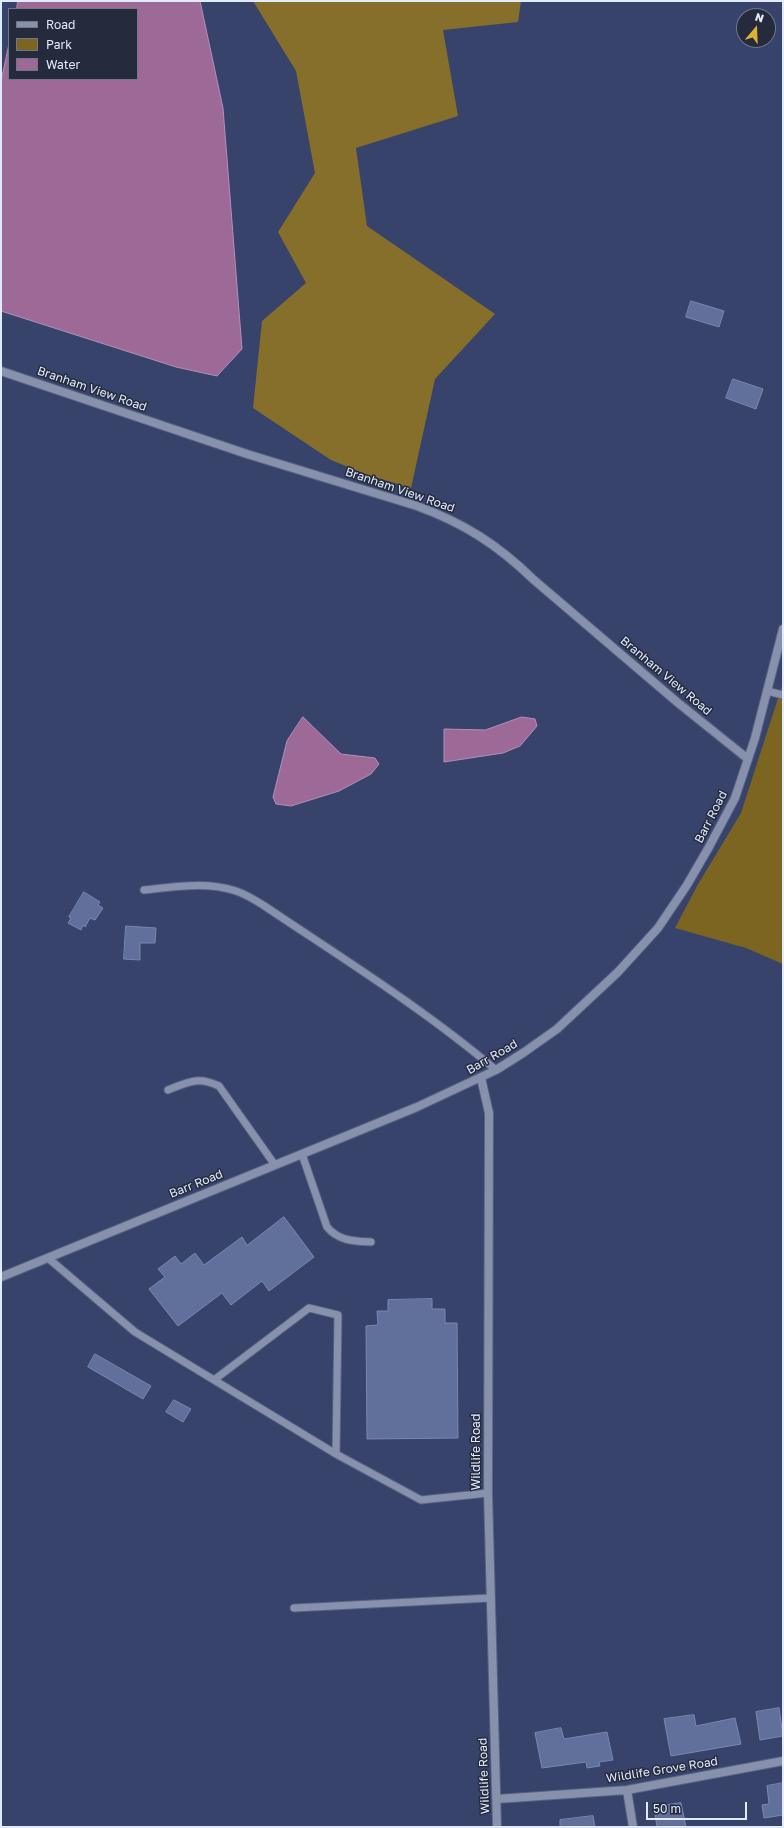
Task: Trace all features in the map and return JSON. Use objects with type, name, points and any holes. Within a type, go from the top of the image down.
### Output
[{"type":"street","name":"Branham View Road","points":[[1,371],[247,454],[417,506],[468,528],[492,543],[514,560],[534,580],[677,702],[748,758]]},
{"type":"street","name":"Barr Road","points":[[1,1277],[417,1107],[496,1070],[523,1053],[557,1028],[618,972],[658,928],[688,885],[724,821],[735,798],[748,758],[783,629]]},
{"type":"street","name":"Wildlife Road","points":[[481,1078],[489,1113],[488,1493],[497,1827]]},
{"type":"street","name":"Wildlife Grove Road","points":[[497,1798],[627,1790],[783,1761]]},
{"type":"street","points":[[627,1790],[633,1827]]},
{"type":"lane","points":[[767,691],[783,695]]},
{"type":"lane","points":[[144,890],[198,885],[219,887],[237,891],[264,905],[470,1047],[496,1070]]},
{"type":"lane","points":[[168,1090],[193,1080],[210,1082],[219,1086],[275,1165]]},
{"type":"lane","points":[[302,1154],[327,1226],[334,1235],[346,1240],[371,1242]]},
{"type":"lane","points":[[48,1258],[135,1332],[336,1454],[421,1500],[488,1493]]},
{"type":"lane","points":[[214,1380],[309,1308],[338,1315],[336,1454]]},
{"type":"lane","points":[[294,1608],[490,1598]]},
{"type":"green space","points":[[783,683],[783,964],[746,948],[675,928],[697,886],[741,813]]},
{"type":"shaded area","points":[[253,1],[521,1],[518,22],[443,30],[458,116],[356,148],[367,226],[495,314],[435,379],[411,488],[368,475],[331,460],[253,408],[262,321],[306,283],[278,232],[315,173],[296,71]]},
{"type":"water","points":[[18,1],[200,1],[223,108],[242,349],[217,376],[176,367],[1,311],[1,81],[8,49],[8,80],[138,80],[138,8],[17,8]]},
{"type":"water","points":[[303,717],[341,754],[375,758],[379,764],[371,774],[339,791],[291,806],[276,804],[273,797],[287,741]]},
{"type":"water","points":[[522,717],[535,719],[537,726],[520,746],[503,753],[444,762],[444,729],[485,730]]},
{"type":"building","points":[[691,301],[724,311],[719,327],[686,317]]},
{"type":"building","points":[[733,379],[763,389],[756,409],[726,398]]},
{"type":"building","points":[[84,892],[100,902],[98,905],[103,908],[95,920],[90,918],[85,927],[83,925],[81,930],[68,923],[71,918],[69,917]]},
{"type":"building","points":[[126,926],[156,928],[155,943],[140,943],[140,960],[124,959]]},
{"type":"building","points":[[284,1217],[314,1257],[269,1291],[262,1281],[231,1305],[222,1293],[178,1326],[149,1289],[165,1277],[158,1269],[175,1256],[181,1264],[195,1253],[204,1265],[242,1237],[247,1245]]},
{"type":"building","points":[[432,1299],[432,1309],[445,1309],[445,1323],[457,1323],[458,1438],[367,1439],[366,1326],[378,1325],[377,1311],[388,1311],[388,1300]]},
{"type":"building","points":[[95,1354],[151,1386],[143,1399],[88,1367]]},
{"type":"building","points":[[174,1400],[191,1409],[183,1422],[166,1412]]},
{"type":"building","points":[[779,1708],[783,1736],[760,1740],[756,1712]]},
{"type":"building","points":[[694,1715],[696,1726],[735,1718],[741,1744],[671,1756],[664,1719]]},
{"type":"building","points":[[561,1728],[564,1739],[607,1732],[613,1760],[599,1762],[600,1766],[587,1768],[586,1762],[542,1768],[535,1733]]},
{"type":"building","points":[[783,1783],[783,1815],[764,1818],[762,1805],[769,1804],[767,1786]]},
{"type":"building","points":[[681,1803],[686,1827],[657,1827],[654,1807]]},
{"type":"building","points":[[593,1816],[595,1827],[560,1827],[560,1820]]}]
